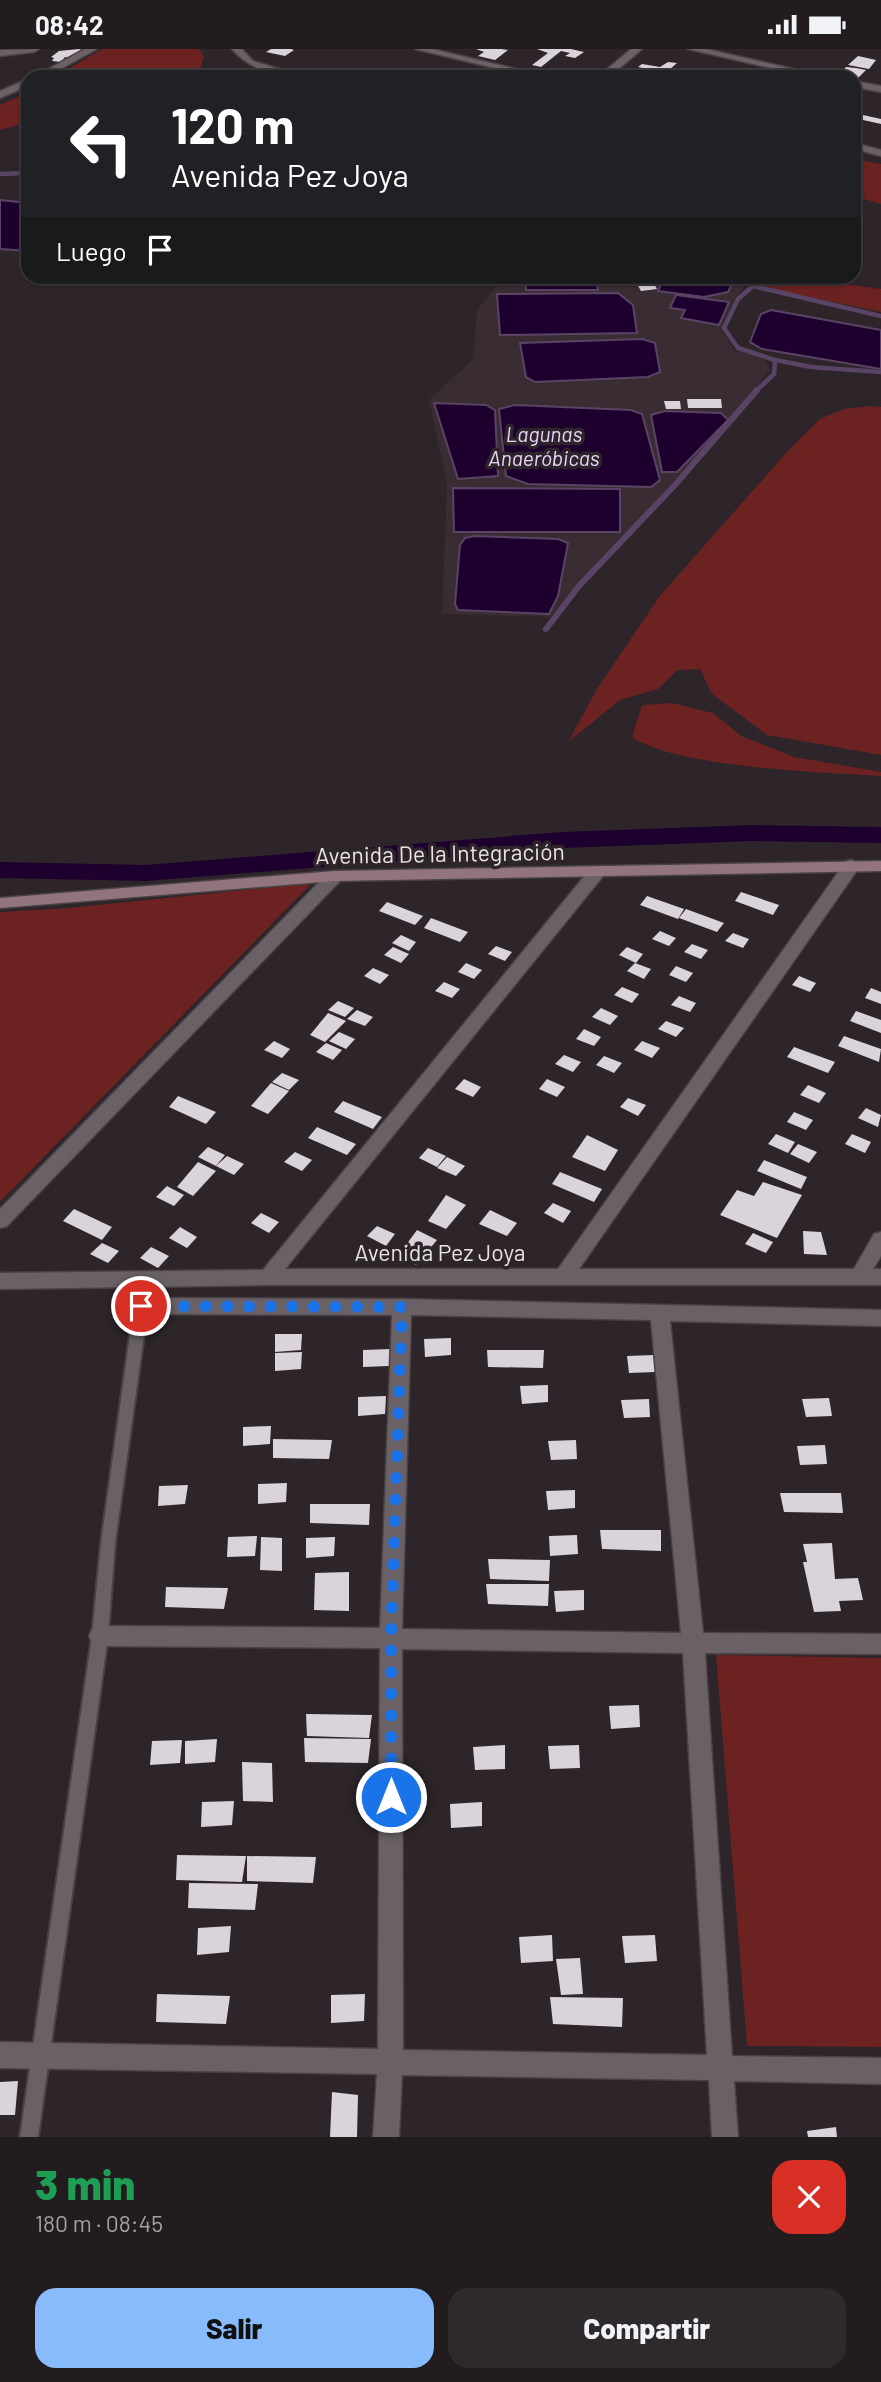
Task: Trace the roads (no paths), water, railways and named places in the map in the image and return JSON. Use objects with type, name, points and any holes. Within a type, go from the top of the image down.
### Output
[{"type":"street","points":[[0,53],[34,49]]},
{"type":"street","points":[[52,70],[92,49]]},
{"type":"street","points":[[237,49],[250,63],[276,70]]},
{"type":"street","points":[[420,49],[514,70]]},
{"type":"street","points":[[612,70],[637,49]]},
{"type":"street","points":[[693,49],[790,70]]},
{"type":"street","points":[[0,95],[21,85]]},
{"type":"street","points":[[861,85],[881,89]]},
{"type":"street","points":[[861,148],[881,153]]},
{"type":"street","points":[[563,1277],[852,866]]},
{"type":"street","name":"Avenida De la Integración","points":[[0,903],[335,876],[881,866]]},
{"type":"street","points":[[268,1277],[597,872]]},
{"type":"street","points":[[0,1221],[335,876]]},
{"type":"street","points":[[859,1277],[881,1239]]},
{"type":"street","name":"Avenida Pez Joya","points":[[0,1281],[268,1277],[881,1277]]},
{"type":"street","points":[[141,1306],[402,1307],[881,1318]]},
{"type":"street","points":[[386,2137],[390,2064],[391,1636],[402,1307]]},
{"type":"street","points":[[660,1313],[693,1644],[725,2137]]},
{"type":"street","points":[[100,1636],[391,1636],[693,1644],[881,1644]]},
{"type":"street","points":[[0,2055],[390,2064],[722,2066],[881,2071]]},
{"type":"lane","points":[[29,2137],[100,1636],[108,1543],[141,1306]]},
{"type":"water","points":[[0,200],[21,202],[21,250],[0,249]]},
{"type":"water","points":[[525,284],[597,284],[598,290],[526,290]]},
{"type":"water","points":[[661,284],[732,284],[728,292],[704,297],[658,291]]},
{"type":"water","points":[[618,293],[633,305],[637,333],[500,335],[497,294]]},
{"type":"water","points":[[676,295],[729,302],[719,325],[681,318],[685,310],[670,308]]},
{"type":"water","points":[[771,310],[881,330],[881,369],[762,349],[750,342],[761,314]]},
{"type":"water","name":"Lagunas Anaeróbicas","points":[[642,339],[655,343],[660,372],[648,377],[535,382],[526,377],[520,343]]},
{"type":"water","name":"Lagunas Anaeróbicas","points":[[434,403],[486,405],[495,410],[498,476],[458,479]]},
{"type":"water","name":"Lagunas Anaeróbicas","points":[[515,405],[631,410],[642,414],[660,480],[651,487],[528,484],[506,476],[499,409]]},
{"type":"water","name":"Lagunas Anaeróbicas","points":[[665,411],[721,413],[728,420],[677,472],[662,472],[651,415]]},
{"type":"water","name":"Lagunas Anaeróbicas","points":[[453,488],[620,489],[620,532],[454,532]]},
{"type":"water","name":"Lagunas Anaeróbicas","points":[[475,536],[558,539],[568,543],[558,596],[549,614],[458,610],[455,604],[460,545],[465,538]]},
{"type":"waterway","points":[[0,174],[21,173]]},
{"type":"waterway","points":[[775,360],[738,348],[724,328],[738,299],[753,286],[881,316]]},
{"type":"waterway","points":[[757,391],[774,374],[775,360]]},
{"type":"waterway","points":[[775,360],[811,367],[881,372]]},
{"type":"waterway","points":[[546,629],[579,586],[675,485],[757,391]]},
{"type":"waterway","points":[[0,870],[146,873],[563,840],[753,833],[881,835]]}]
